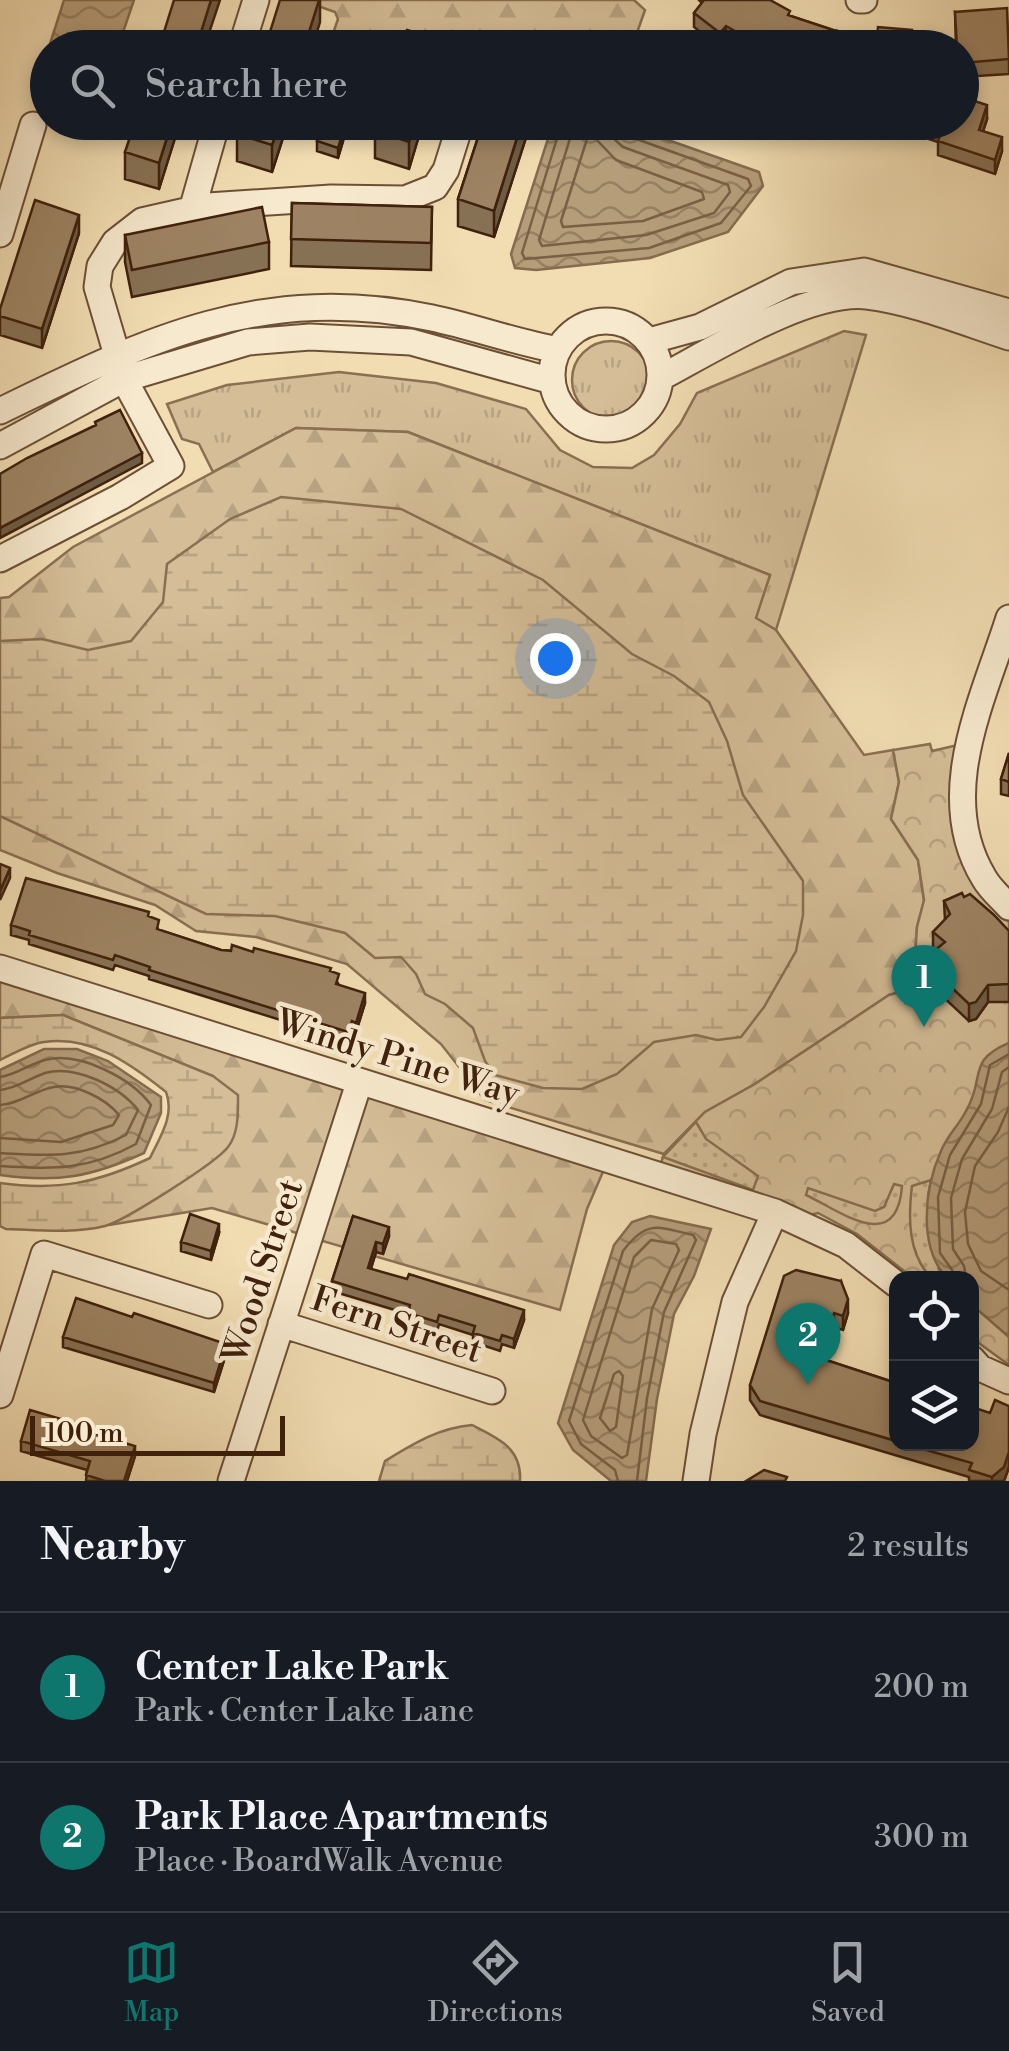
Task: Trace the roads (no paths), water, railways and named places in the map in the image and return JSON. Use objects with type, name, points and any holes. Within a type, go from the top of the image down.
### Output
[{"type":"street","points":[[246,30],[256,0]]},
{"type":"street","points":[[0,234],[30,135]]},
{"type":"street","points":[[192,210],[211,140]]},
{"type":"street","points":[[0,558],[172,466],[120,367],[96,288],[100,266],[115,242],[142,222],[208,206],[332,198],[405,199],[435,187],[446,170],[455,140]]},
{"type":"street","points":[[650,342],[700,327],[791,282],[864,271],[1009,312]]},
{"type":"street","points":[[660,378],[746,332],[820,301],[865,296],[1009,336]]},
{"type":"street","points":[[0,446],[184,329],[260,312],[344,306],[430,318],[558,350]]},
{"type":"street","points":[[610,320],[632,326],[650,342],[660,362],[660,378],[651,406],[635,422],[613,430],[590,428],[570,418],[556,400],[552,381],[558,350],[568,336],[587,324],[610,320]]},
{"type":"street","points":[[0,411],[120,367],[248,342],[310,336],[411,342],[552,381]]},
{"type":"street","points":[[1009,618],[966,756],[961,807],[964,831],[984,878],[1009,907]]},
{"type":"street","name":"Windy Pine Way","points":[[0,968],[774,1212],[846,1245],[889,1279]]},
{"type":"street","name":"Wood Street","points":[[231,1481],[360,1082]]},
{"type":"street","points":[[696,1481],[703,1434],[735,1302],[774,1212]]},
{"type":"street","points":[[0,1395],[44,1254],[209,1305]]},
{"type":"street","name":"Fern Street","points":[[282,1324],[492,1391]]},
{"type":"street","points":[[974,1361],[980,1368],[1009,1381]]},
{"type":"water","points":[[64,0],[134,0],[124,30],[54,30]]},
{"type":"water","points":[[548,140],[668,140],[759,172],[763,186],[728,232],[650,258],[536,270],[515,268],[511,254]]},
{"type":"water","points":[[1009,1043],[1009,1337],[979,1311],[979,1271],[942,1271],[938,1265],[931,1250],[927,1217],[935,1166],[972,1099],[982,1063]]},
{"type":"water","points":[[44,1049],[77,1049],[108,1061],[161,1097],[161,1113],[144,1153],[74,1176],[0,1175],[0,1070]]},
{"type":"water","points":[[650,1216],[711,1229],[694,1276],[674,1314],[646,1481],[611,1481],[573,1450],[558,1423],[614,1245],[632,1222]]},
{"type":"place","name":"Center Lake Park","points":[[924,1027]]},
{"type":"place","name":"Park Place Apartments","points":[[808,1385]]}]
